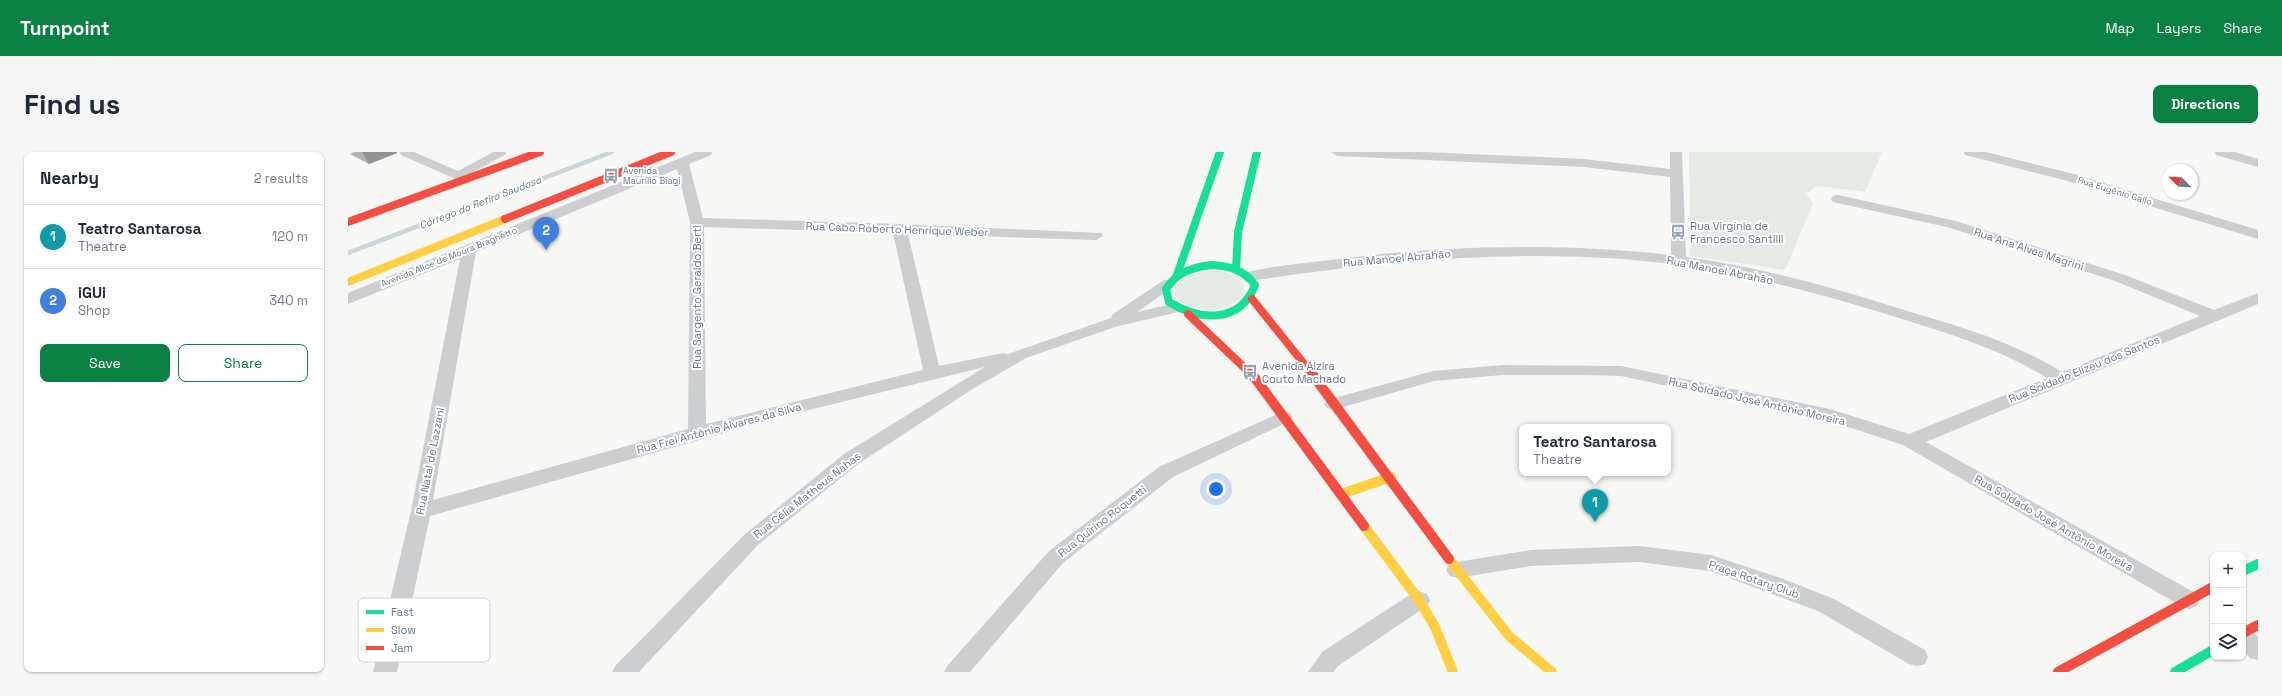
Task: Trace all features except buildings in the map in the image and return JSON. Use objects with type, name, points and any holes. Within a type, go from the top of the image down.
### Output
[{"type":"street","points":[[348,222],[462,178],[540,152]]},
{"type":"street","name":"Avenida Alice de Moura Braghetto","points":[[348,299],[677,157],[706,152]]},
{"type":"street","points":[[1220,152],[1173,279],[1166,289],[1166,296],[1250,372],[1418,600],[1435,627],[1453,672]]},
{"type":"street","points":[[1243,272],[1238,232],[1257,152]]},
{"type":"street","points":[[1337,152],[1584,163],[1676,174]]},
{"type":"street","points":[[1676,152],[1679,260]]},
{"type":"street","name":"Rua Eugênio Gallo","points":[[1970,152],[2069,177],[2258,235]]},
{"type":"street","points":[[2221,152],[2258,163]]},
{"type":"street","points":[[348,282],[677,157]]},
{"type":"street","name":"Rua Sargento Geraldo Berti","points":[[677,157],[697,222],[696,433]]},
{"type":"street","name":"Rua Ana Alves Magrini","points":[[1838,199],[1952,224],[2120,278],[2215,316]]},
{"type":"street","name":"Rua Cabo Roberto Henrique Weber","points":[[697,222],[1096,236]]},
{"type":"street","points":[[899,228],[932,372]]},
{"type":"street","name":"Rua Natal de Lazzani","points":[[402,598],[421,511],[469,248]]},
{"type":"street","name":"Rua Manoel Abrahão","points":[[1243,272],[1472,251],[1599,253],[1679,260],[1842,296],[1948,328],[2020,355],[2060,379]]},
{"type":"street","points":[[1173,279],[1193,268],[1212,265],[1243,272],[1255,285],[1253,294],[1241,308],[1225,314],[1206,316],[1182,311]]},
{"type":"street","name":"Rua Manoel Abrahão","points":[[1253,294],[1314,266]]},
{"type":"street","name":"Rua Célia Matheus Nahas","points":[[1110,323],[1173,279]]},
{"type":"street","points":[[1253,294],[1333,404],[1391,477],[1457,570],[1508,636],[1552,672]]},
{"type":"street","name":"Rua Soldado Elizeu dos Santos","points":[[1910,441],[2258,298]]},
{"type":"street","name":"Rua Célia Matheus Nahas","points":[[624,672],[751,540],[851,459],[965,386],[1020,354],[1110,323],[1182,311]]},
{"type":"street","name":"Rua Frei Antônio Álvares da Silva","points":[[421,511],[696,433],[932,372],[1020,354]]},
{"type":"street","name":"Rua Soldado José Antônio Moreira","points":[[1333,404],[1433,376],[1503,370],[1622,371],[1830,415],[1910,441],[2189,600]]},
{"type":"street","name":"Rua Quirino Roquetti","points":[[956,672],[1056,557],[1166,472],[1284,417]]},
{"type":"street","points":[[1341,494],[1391,477]]},
{"type":"street","name":"Praça Rotary Club","points":[[1457,570],[1531,558],[1639,554],[1711,563],[1773,584],[1826,606],[1917,657]]},
{"type":"street","points":[[2246,570],[2258,564]]},
{"type":"street","points":[[2058,672],[2211,588]]},
{"type":"street","points":[[1320,672],[1330,659],[1418,600]]},
{"type":"street","points":[[2246,631],[2258,625]]},
{"type":"street","points":[[2246,640],[2258,651]]},
{"type":"street","points":[[2175,672],[2210,652]]},
{"type":"street","points":[[2083,659],[2093,668]]},
{"type":"street","name":"Rua Natal de Lazzani","points":[[385,672],[387,662]]},
{"type":"lane","points":[[404,152],[462,178],[502,152]]},
{"type":"shaded area","points":[[1689,152],[1882,152],[1865,192],[1817,186],[1806,194],[1813,204],[1785,270],[1690,256]]},
{"type":"shaded area","points":[[1214,270],[1232,275],[1241,282],[1244,290],[1241,297],[1233,304],[1207,310],[1191,307],[1179,300],[1175,291],[1178,282],[1183,278],[1199,272]]},
{"type":"waterway","name":"Córrego do Retiro Saudoso","points":[[348,253],[612,152]]},
{"type":"traffic: fast","points":[[1177,275],[1220,152]]},
{"type":"traffic: fast","points":[[1236,269],[1238,232],[1257,152]]},
{"type":"traffic: fast","points":[[1212,265],[1236,269],[1247,275],[1255,285],[1250,297],[1242,306],[1231,312],[1219,315],[1205,315],[1180,309],[1169,302],[1166,289],[1175,278],[1186,271],[1212,265]]},
{"type":"traffic: fast","points":[[2246,570],[2258,564]]},
{"type":"traffic: fast","points":[[2175,672],[2210,652]]},
{"type":"traffic: slow","points":[[348,282],[505,219]]},
{"type":"traffic: slow","points":[[1341,494],[1391,477]]},
{"type":"traffic: slow","points":[[1364,526],[1419,600],[1435,627],[1453,672]]},
{"type":"traffic: slow","points":[[1449,559],[1509,636],[1552,672]]},
{"type":"traffic: jam","points":[[348,222],[540,152]]},
{"type":"traffic: jam","points":[[505,219],[671,152]]},
{"type":"traffic: jam","points":[[1252,299],[1353,427],[1449,559]]},
{"type":"traffic: jam","points":[[1188,314],[1250,372],[1364,526]]},
{"type":"traffic: jam","points":[[2058,672],[2211,588]]},
{"type":"traffic: jam","points":[[2246,631],[2258,625]]},
{"type":"place","name":"Avenida Maurílio Biagi","points":[[611,176]]},
{"type":"place","name":"Rua Virgínia de Francesco Santilli","points":[[1678,232]]},
{"type":"place","name":"iGUi","points":[[546,250]]},
{"type":"place","name":"Avenida Alzira Couto Machado","points":[[1250,372]]},
{"type":"place","name":"Teatro Santarosa","points":[[1595,522]]}]
